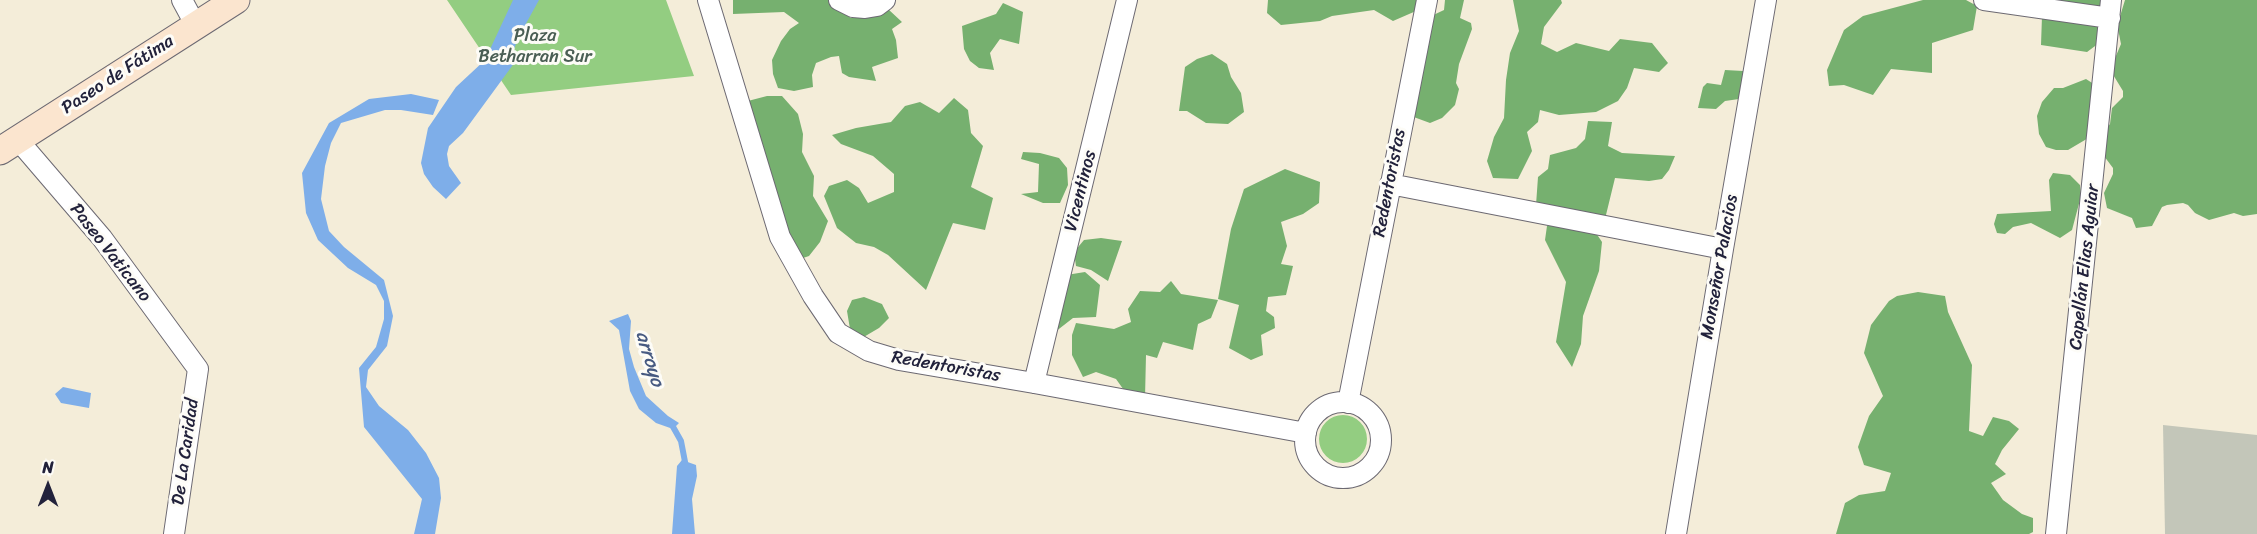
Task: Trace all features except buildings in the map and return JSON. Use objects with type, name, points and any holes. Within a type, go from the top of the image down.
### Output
[{"type":"street","points":[[182,0],[196,26]]},
{"type":"street","name":"Paseo de Fátima","points":[[9,145],[236,0]]},
{"type":"street","name":"Redentoristas","points":[[708,0],[780,237],[813,296],[838,333],[869,351],[899,360],[1306,434]]},
{"type":"street","points":[[839,0],[853,8],[865,9],[877,6],[885,0]]},
{"type":"street","name":"Vicentinos","points":[[1034,383],[1127,0]]},
{"type":"street","name":"Redentoristas","points":[[1348,402],[1427,0]]},
{"type":"street","name":"Monseñor Palacios","points":[[1676,534],[1766,0]]},
{"type":"street","points":[[1984,0],[2110,9]]},
{"type":"street","name":"Capellán Elias Aguiar","points":[[2056,534],[2110,9]]},
{"type":"street","name":"Paseo Vaticano","points":[[9,145],[102,238],[198,369]]},
{"type":"street","points":[[1390,184],[1723,249]]},
{"type":"street","name":"De La Caridad","points":[[174,534],[198,369]]},
{"type":"street","points":[[1348,402],[1368,412],[1380,430],[1379,453],[1374,463],[1366,471],[1345,478],[1323,472],[1314,465],[1308,455],[1306,434],[1309,423],[1326,407],[1348,402]]},
{"type":"shaded area","points":[[2163,425],[2257,435],[2257,534],[2165,534]]},
{"type":"green space","name":"Plaza Betharran Sur","points":[[447,0],[666,0],[694,76],[511,95]]},
{"type":"green space","points":[[733,0],[831,0],[836,8],[851,18],[888,9],[902,22],[892,29],[898,58],[872,67],[876,81],[849,77],[842,73],[839,56],[831,57],[816,63],[812,75],[813,87],[794,91],[778,88],[773,74],[772,60],[781,41],[790,29],[799,23],[784,12],[733,14]]},
{"type":"green space","points":[[1268,0],[1423,0],[1416,11],[1393,21],[1374,10],[1332,16],[1320,21],[1281,25],[1267,13]]},
{"type":"green space","points":[[1445,0],[1464,0],[1460,18],[1471,23],[1472,29],[1459,64],[1456,83],[1459,89],[1455,105],[1442,118],[1430,123],[1411,116],[1427,18],[1444,10]]},
{"type":"green space","points":[[1513,0],[1561,0],[1562,3],[1544,27],[1541,44],[1557,52],[1576,43],[1609,51],[1620,39],[1652,43],[1668,63],[1659,72],[1634,68],[1627,88],[1618,101],[1596,112],[1559,115],[1540,110],[1538,122],[1527,132],[1532,151],[1518,179],[1493,178],[1487,161],[1494,137],[1504,118],[1510,53],[1519,31]]},
{"type":"green space","points":[[1923,0],[1966,0],[1977,6],[1973,30],[1932,43],[1932,73],[1891,69],[1873,95],[1844,85],[1829,86],[1827,70],[1844,30],[1863,16]]},
{"type":"green space","points":[[1997,0],[2116,0],[2118,23],[2125,0],[2257,0],[2257,214],[2243,216],[2234,213],[2209,220],[2195,213],[2183,203],[2162,207],[2152,226],[2136,228],[2132,218],[2107,208],[2104,193],[2113,174],[2113,168],[2104,156],[2107,128],[2110,124],[2112,108],[2123,97],[2123,91],[2112,73],[2113,63],[2121,44],[2118,29],[2087,52],[2041,45],[2042,16]]},
{"type":"green space","points":[[1003,3],[1023,12],[1019,44],[1000,39],[990,53],[994,70],[979,68],[970,61],[964,49],[962,26],[996,14]]},
{"type":"green space","points":[[1212,54],[1227,64],[1231,77],[1241,93],[1244,112],[1228,124],[1206,123],[1187,111],[1179,111],[1185,67],[1197,59]]},
{"type":"green space","points":[[1725,70],[1743,71],[1748,79],[1746,90],[1739,99],[1725,101],[1716,109],[1698,108],[1703,87],[1707,83],[1721,85]]},
{"type":"green space","points":[[2086,79],[2103,90],[2090,137],[2068,150],[2046,147],[2039,134],[2037,116],[2042,102],[2054,88],[2063,88]]},
{"type":"green space","points":[[767,96],[782,96],[798,114],[803,134],[802,152],[814,176],[813,196],[828,221],[820,242],[809,256],[794,261],[779,257],[765,205],[744,102]]},
{"type":"green space","points":[[954,98],[968,110],[971,133],[983,146],[971,187],[993,198],[985,230],[953,223],[926,290],[888,255],[874,247],[856,243],[837,228],[824,196],[829,186],[847,180],[859,188],[868,203],[894,192],[894,174],[873,156],[841,144],[832,135],[891,122],[905,106],[920,102],[939,113]]},
{"type":"green space","points":[[1588,121],[1612,122],[1608,146],[1622,153],[1675,156],[1662,179],[1649,181],[1615,178],[1605,219],[1536,205],[1538,177],[1548,169],[1550,155],[1576,148],[1585,139]]},
{"type":"green space","points":[[1023,152],[1040,153],[1059,158],[1067,168],[1068,185],[1060,203],[1043,203],[1021,194],[1038,192],[1039,164],[1021,159]]},
{"type":"green space","points":[[1285,169],[1320,182],[1319,203],[1303,214],[1281,222],[1287,246],[1281,264],[1293,266],[1286,295],[1268,297],[1266,311],[1274,317],[1275,328],[1261,335],[1263,355],[1251,360],[1229,348],[1239,305],[1218,299],[1231,229],[1244,189]]},
{"type":"green space","points":[[2053,173],[2070,175],[2080,185],[2081,196],[2072,230],[2060,238],[2031,223],[2013,227],[2005,234],[1997,233],[1994,224],[1997,214],[2051,211],[2049,180]]},
{"type":"green space","points":[[1563,222],[1594,230],[1602,242],[1599,271],[1583,316],[1581,344],[1572,367],[1556,342],[1566,282],[1545,240],[1547,226]]},
{"type":"green space","points":[[1101,238],[1122,241],[1108,281],[1091,270],[1076,266],[1074,252],[1084,240]]},
{"type":"green space","points":[[1085,272],[1100,285],[1096,317],[1073,318],[1055,332],[1060,276]]},
{"type":"green space","points":[[1171,281],[1181,294],[1218,300],[1211,318],[1198,324],[1193,350],[1163,342],[1157,358],[1146,355],[1145,398],[1126,393],[1116,379],[1096,372],[1083,377],[1072,355],[1072,335],[1076,323],[1114,329],[1131,322],[1128,309],[1140,291],[1160,292]]},
{"type":"green space","points":[[1918,292],[1945,296],[1948,312],[1972,365],[1969,431],[1983,436],[1993,417],[2009,421],[2019,429],[2002,450],[1995,464],[2006,474],[1991,483],[2003,500],[2022,514],[2033,518],[2033,532],[2029,534],[1836,534],[1845,503],[1859,495],[1885,491],[1891,473],[1864,465],[1858,447],[1869,416],[1883,396],[1864,353],[1871,325],[1889,301],[1897,296]]},
{"type":"green space","points":[[864,297],[882,304],[889,318],[879,328],[862,338],[850,329],[847,311],[852,300]]},
{"type":"green space","points":[[1343,415],[1360,422],[1367,439],[1360,456],[1343,463],[1326,456],[1319,439],[1326,422]]},
{"type":"water","points":[[513,0],[539,0],[518,38],[513,52],[515,62],[463,133],[449,146],[447,154],[449,166],[461,183],[446,199],[433,187],[424,174],[421,163],[428,128],[456,87],[485,60]]},
{"type":"water","points":[[411,94],[439,100],[433,115],[385,110],[341,123],[331,143],[325,166],[321,199],[329,231],[344,247],[384,280],[393,316],[387,346],[368,370],[366,387],[379,406],[408,430],[426,453],[439,478],[441,498],[435,534],[414,534],[422,499],[364,427],[359,368],[376,347],[384,319],[384,301],[376,285],[348,268],[318,240],[306,213],[302,173],[329,123],[369,99]]},
{"type":"water","points":[[628,314],[631,321],[629,349],[634,367],[646,396],[679,423],[673,429],[656,423],[639,409],[630,391],[619,330],[609,321]]},
{"type":"water","points":[[63,387],[91,393],[89,408],[61,403],[55,394]]},
{"type":"water","points":[[682,460],[696,465],[697,476],[692,499],[695,534],[672,534],[677,466]]},
{"type":"waterway","name":"arroyo","points":[[669,422],[681,441],[686,467]]}]
